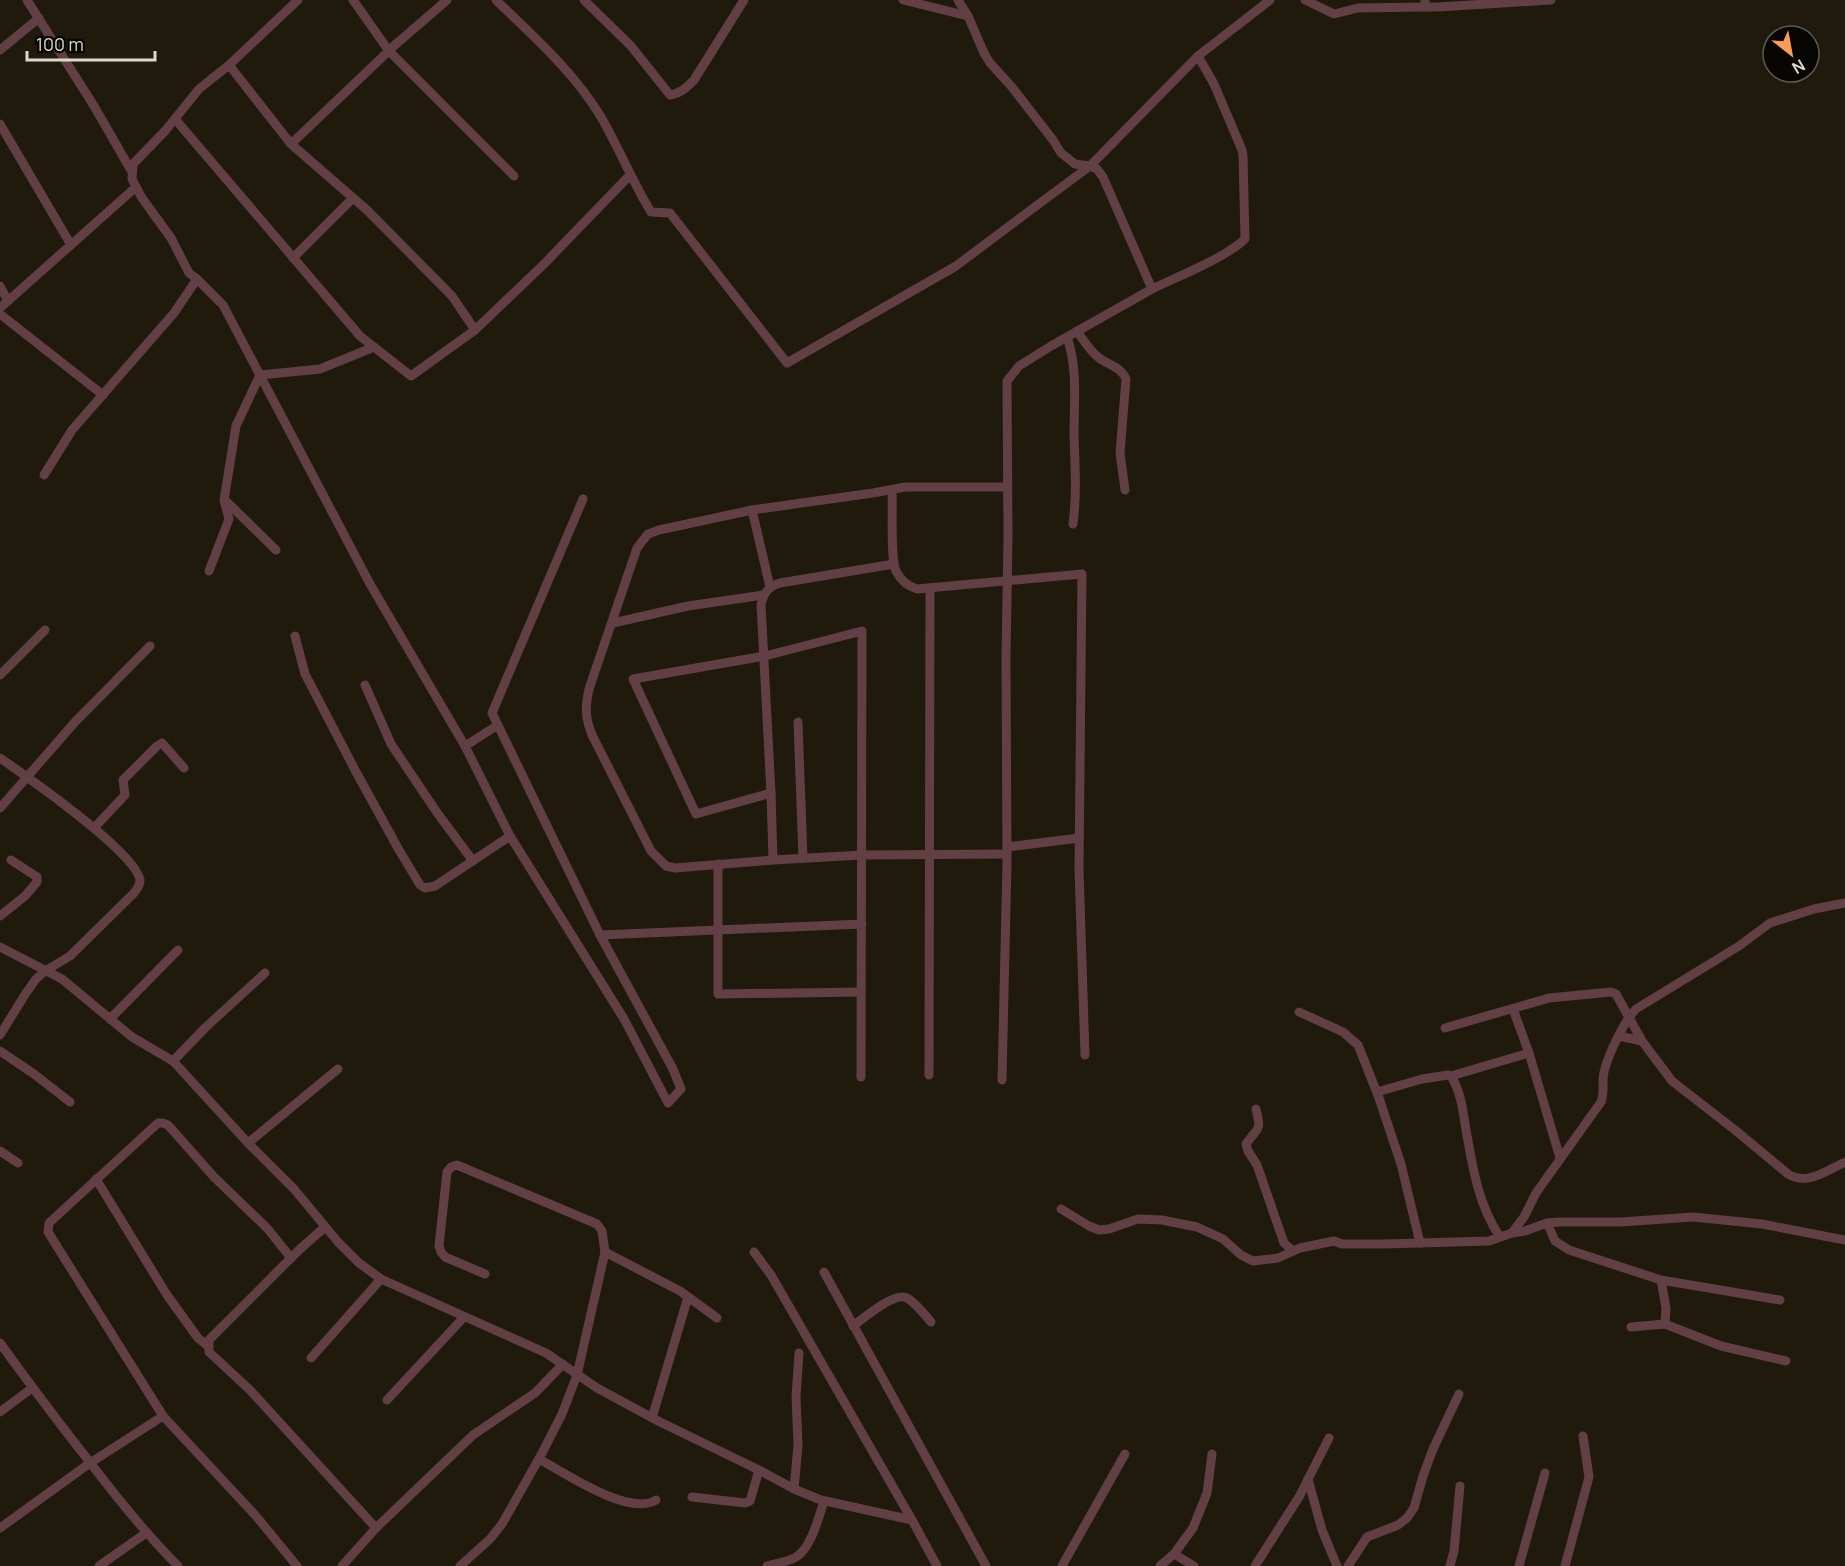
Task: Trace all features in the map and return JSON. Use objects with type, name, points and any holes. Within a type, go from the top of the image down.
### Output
[{"type":"street","points":[[27,0],[94,106],[132,172]]},
{"type":"street","points":[[298,0],[229,65],[199,89],[175,119],[133,164],[132,179],[171,238],[189,273],[223,306],[370,584],[465,746],[510,836],[624,1019],[668,1103],[681,1089],[673,1069],[600,935],[492,713],[583,499]]},
{"type":"street","points":[[353,0],[389,51],[514,176]]},
{"type":"street","points":[[291,144],[389,51],[447,0]]},
{"type":"street","points":[[496,0],[563,66],[601,116],[651,212],[670,213],[787,363],[956,266],[1090,166],[1095,158],[1126,130],[1198,56],[1270,0]]},
{"type":"street","points":[[584,0],[632,46],[670,95],[678,94],[694,80],[742,4],[731,0]]},
{"type":"street","points":[[903,0],[968,16]]},
{"type":"street","points":[[958,0],[990,63],[1011,86],[1061,153],[1075,164],[1096,169],[1103,177],[1152,289]]},
{"type":"street","points":[[1305,0],[1334,14],[1358,8],[1425,3],[1508,4],[1551,0]]},
{"type":"street","points":[[0,50],[39,18]]},
{"type":"street","points":[[1002,1080],[1007,850],[1007,381],[1019,366],[1077,331],[1240,244],[1245,239],[1242,150],[1219,94],[1198,56]]},
{"type":"street","points":[[229,65],[291,144],[353,198],[452,296],[475,330]]},
{"type":"street","points":[[175,119],[360,336],[411,376],[475,330],[544,264],[630,175]]},
{"type":"street","points":[[0,124],[70,245]]},
{"type":"street","points":[[0,308],[136,187]]},
{"type":"street","points":[[293,258],[353,198]]},
{"type":"street","points":[[44,475],[72,430],[174,313],[197,279]]},
{"type":"street","points":[[0,286],[8,301]]},
{"type":"street","points":[[0,314],[103,395]]},
{"type":"street","points":[[1077,331],[1093,352],[1108,364],[1120,369],[1126,379],[1120,453],[1125,490]]},
{"type":"street","points":[[1067,337],[1072,351],[1075,379],[1076,496],[1073,524]]},
{"type":"street","points":[[260,375],[320,369],[374,347]]},
{"type":"street","points":[[209,572],[229,519],[224,500],[236,426],[260,375]]},
{"type":"street","points":[[1007,487],[905,487],[752,510],[648,534],[637,548],[586,700],[585,709],[592,735],[651,851],[658,861],[666,866],[675,868],[802,858],[930,855],[1007,850],[1079,838]]},
{"type":"street","points":[[892,490],[894,564],[902,580],[908,586],[917,589],[1082,574],[1079,838],[1085,1055]]},
{"type":"street","points":[[224,500],[276,550]]},
{"type":"street","points":[[752,510],[766,591],[761,605],[773,860]]},
{"type":"street","points":[[613,623],[766,591],[792,581],[894,564]]},
{"type":"street","points":[[929,1075],[930,588]]},
{"type":"street","points":[[0,675],[45,630]]},
{"type":"street","points":[[771,793],[696,814],[633,679],[765,656],[862,631],[861,1077]]},
{"type":"street","points":[[295,636],[305,674],[355,771],[420,885],[425,888],[435,886],[510,836]]},
{"type":"street","points":[[0,808],[75,722],[150,646]]},
{"type":"street","points":[[365,685],[391,744],[473,861]]},
{"type":"street","points":[[798,722],[802,858]]},
{"type":"street","points":[[465,746],[498,725]]},
{"type":"street","points":[[94,828],[125,795],[123,780],[157,746],[162,743],[184,768]]},
{"type":"street","points":[[0,758],[94,828],[128,861],[140,881],[139,886],[70,956],[36,979],[0,1035]]},
{"type":"street","points":[[0,916],[25,896],[37,882],[37,877],[11,860]]},
{"type":"street","points":[[718,864],[718,994],[861,992]]},
{"type":"street","points":[[1512,1233],[1524,1217],[1536,1193],[1601,1102],[1603,1078],[1607,1065],[1628,1017],[1636,1009],[1739,946],[1770,923],[1814,909],[1845,903]]},
{"type":"street","points":[[600,935],[862,924]]},
{"type":"street","points":[[0,947],[62,979],[132,1037],[173,1061],[248,1143],[294,1189],[359,1263],[381,1279],[546,1353],[597,1388],[794,1489],[824,1501],[912,1520]]},
{"type":"street","points":[[110,1019],[178,950]]},
{"type":"street","points":[[173,1061],[265,973]]},
{"type":"street","points":[[1445,1028],[1549,998],[1611,992],[1616,994],[1642,1041],[1672,1081],[1794,1178],[1810,1179],[1845,1162]]},
{"type":"street","points":[[1513,1009],[1529,1053],[1560,1158]]},
{"type":"street","points":[[1299,1012],[1328,1024],[1358,1045],[1377,1092],[1401,1164],[1420,1243]]},
{"type":"street","points":[[1619,1036],[1642,1041]]},
{"type":"street","points":[[0,1051],[70,1102]]},
{"type":"street","points":[[1377,1092],[1422,1079],[1451,1076],[1529,1053]]},
{"type":"street","points":[[248,1143],[338,1069]]},
{"type":"street","points":[[1451,1076],[1459,1093],[1473,1172],[1482,1202],[1488,1220],[1500,1237]]},
{"type":"street","points":[[1256,1109],[1260,1126],[1257,1133],[1246,1144],[1257,1165],[1284,1243],[1293,1251]]},
{"type":"street","points":[[291,1258],[267,1227],[214,1177],[168,1125],[163,1123],[158,1123],[49,1223],[48,1232],[163,1416],[256,1516],[297,1566]]},
{"type":"street","points":[[0,1150],[18,1163]]},
{"type":"street","points":[[459,1566],[496,1532],[539,1459],[562,1414],[577,1375],[605,1252],[602,1231],[597,1224],[457,1165],[451,1167],[447,1172],[441,1252],[445,1257],[485,1274]]},
{"type":"street","points":[[96,1179],[167,1295],[198,1338],[208,1346]]},
{"type":"street","points":[[1061,1209],[1099,1230],[1138,1219],[1162,1220],[1197,1227],[1223,1239],[1241,1255],[1253,1261],[1278,1258],[1300,1248],[1334,1241],[1342,1244],[1489,1241],[1546,1223],[1621,1222],[1693,1217],[1762,1224],[1845,1240]]},
{"type":"street","points":[[1546,1223],[1555,1241],[1569,1250],[1661,1280],[1780,1300]]},
{"type":"street","points":[[325,1227],[209,1340],[208,1352],[250,1390],[376,1528]]},
{"type":"street","points":[[605,1252],[688,1297],[717,1318]]},
{"type":"street","points":[[754,1252],[771,1275],[937,1566]]},
{"type":"street","points":[[824,1272],[986,1566]]},
{"type":"street","points":[[311,1358],[381,1279]]},
{"type":"street","points":[[1661,1280],[1666,1308],[1665,1324]]},
{"type":"street","points":[[854,1326],[886,1303],[902,1296],[910,1300],[931,1322]]},
{"type":"street","points":[[652,1418],[688,1297]]},
{"type":"street","points":[[387,1400],[464,1317]]},
{"type":"street","points":[[1631,1327],[1665,1324],[1721,1346],[1786,1361]]},
{"type":"street","points":[[0,1343],[90,1463],[146,1533],[178,1566]]},
{"type":"street","points":[[794,1489],[798,1445],[796,1397],[799,1353]]},
{"type":"street","points":[[342,1566],[376,1528],[473,1436],[535,1393],[563,1364]]},
{"type":"street","points":[[0,1412],[32,1388]]},
{"type":"street","points":[[1348,1566],[1367,1537],[1398,1524],[1407,1518],[1414,1508],[1433,1449],[1459,1394]]},
{"type":"street","points":[[0,1528],[90,1463],[163,1416]]},
{"type":"street","points":[[1565,1566],[1589,1478],[1583,1436]]},
{"type":"street","points":[[1255,1566],[1299,1497],[1329,1438]]},
{"type":"street","points":[[1062,1566],[1125,1454]]},
{"type":"street","points":[[1160,1566],[1174,1554],[1193,1528],[1206,1493],[1212,1454]]},
{"type":"street","points":[[539,1459],[615,1500],[641,1506],[656,1500]]},
{"type":"street","points":[[692,1497],[745,1503],[750,1501],[759,1470]]},
{"type":"street","points":[[1519,1566],[1545,1473]]},
{"type":"street","points":[[1308,1479],[1322,1530],[1337,1566]]},
{"type":"street","points":[[1450,1566],[1454,1551],[1460,1486]]},
{"type":"street","points":[[767,1566],[797,1557],[805,1549],[824,1501]]},
{"type":"street","points":[[99,1566],[146,1533]]},
{"type":"street","points":[[1174,1554],[1194,1566]]}]
